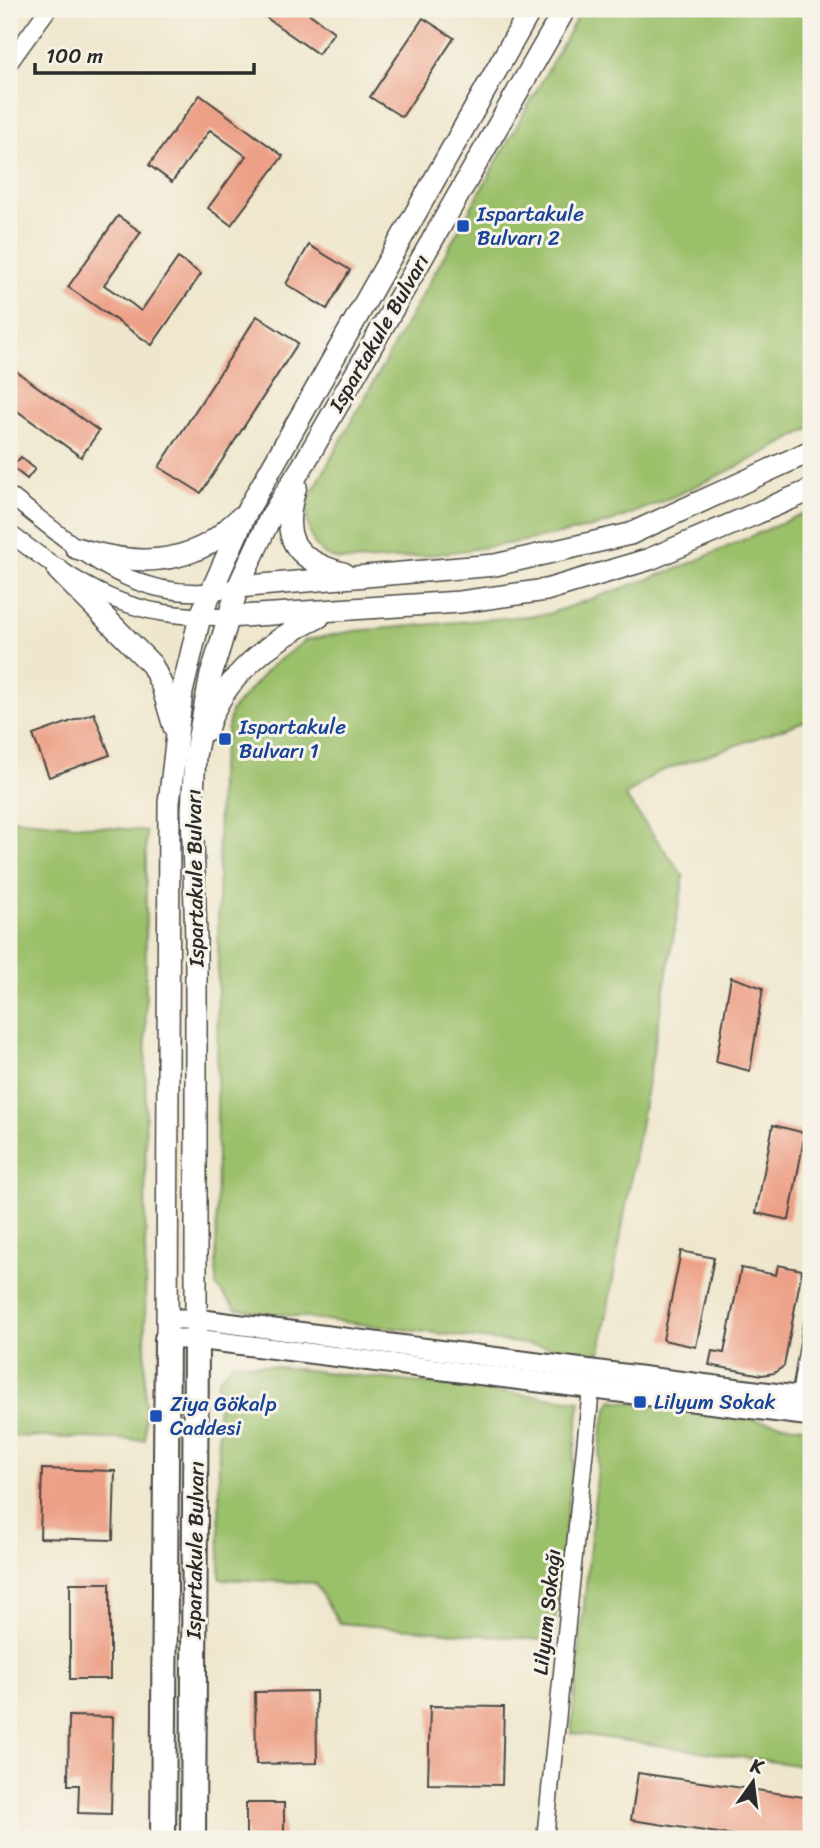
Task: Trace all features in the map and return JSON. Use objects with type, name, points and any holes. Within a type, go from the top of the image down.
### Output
[{"type":"main road","name":"Ispartakule Bulvarı","points":[[163,1839],[169,803],[175,732],[200,617],[246,513],[531,9]]},
{"type":"main road","name":"Ispartakule Bulvarı","points":[[193,1839],[196,939],[193,786],[200,720],[226,617],[237,587],[270,518],[305,462],[565,9]]},
{"type":"main road","points":[[237,587],[495,565],[629,534],[811,451]]},
{"type":"main road","points":[[305,462],[289,506],[291,536],[302,555],[315,565],[358,577]]},
{"type":"main road","points":[[226,617],[460,602],[546,590],[650,559],[811,490]]},
{"type":"main road","points":[[76,548],[112,558],[143,562],[166,558],[208,544],[246,513]]},
{"type":"main road","points":[[58,570],[152,665],[162,686],[175,732]]},
{"type":"main road","points":[[193,786],[211,717],[233,680],[292,630],[332,611]]},
{"type":"street","points":[[9,63],[48,9]]},
{"type":"street","points":[[9,495],[76,548],[115,573],[150,588],[208,594],[237,587]]},
{"type":"street","points":[[9,533],[58,570],[127,606],[200,617],[226,617]]},
{"type":"street","points":[[805,1406],[811,1327]]},
{"type":"street","points":[[167,1329],[196,1329],[593,1369],[805,1406]]},
{"type":"street","points":[[196,1329],[591,1389],[805,1406]]},
{"type":"street","points":[[591,1389],[593,1369]]},
{"type":"street","name":"Lilyum Sokağı","points":[[545,1839],[591,1389]]},
{"type":"green space","points":[[582,9],[811,9],[811,428],[689,489],[639,511],[591,527],[557,535],[422,556],[381,560],[329,557],[316,546],[309,530],[307,512],[310,496]]},
{"type":"green space","points":[[811,510],[811,719],[656,773],[625,796],[684,877],[600,1353],[236,1309],[216,1286],[219,773],[231,711],[270,667],[306,640],[354,631],[548,614],[677,569]]},
{"type":"green space","points":[[9,819],[146,831],[145,1440],[9,1436]]},
{"type":"green space","points":[[234,1362],[580,1401],[553,1641],[339,1623],[315,1583],[220,1579],[218,1380]]},
{"type":"green space","points":[[611,1400],[811,1428],[811,1767],[571,1733],[602,1428]]},
{"type":"building","points":[[254,9],[303,9],[334,32],[318,54]]},
{"type":"building","points":[[423,18],[454,38],[402,117],[370,97]]},
{"type":"building","points":[[200,95],[283,156],[231,225],[208,208],[246,156],[210,130],[172,182],[149,165]]},
{"type":"building","points":[[118,216],[141,232],[104,285],[141,311],[178,258],[201,274],[152,345],[68,287]]},
{"type":"building","points":[[309,245],[350,270],[327,309],[286,284]]},
{"type":"building","points":[[257,316],[298,343],[201,493],[159,467]]},
{"type":"building","points":[[13,369],[99,431],[81,457],[9,405],[9,376]]},
{"type":"building","points":[[21,457],[35,469],[27,479],[12,467]]},
{"type":"building","points":[[94,713],[110,755],[49,777],[33,735]]},
{"type":"building","points":[[731,977],[763,988],[750,1071],[716,1062]]},
{"type":"building","points":[[773,1125],[805,1133],[789,1220],[756,1213]]},
{"type":"building","points":[[681,1251],[714,1258],[696,1347],[663,1340]]},
{"type":"building","points":[[778,1265],[802,1270],[784,1366],[774,1373],[762,1375],[709,1365],[712,1351],[724,1353],[741,1268],[776,1275]]},
{"type":"building","points":[[42,1469],[115,1471],[113,1540],[40,1538]]},
{"type":"building","points":[[70,1583],[110,1583],[110,1679],[70,1679]]},
{"type":"building","points":[[316,1691],[317,1763],[256,1764],[255,1692]]},
{"type":"building","points":[[430,1706],[504,1707],[502,1785],[428,1784]]},
{"type":"building","points":[[69,1716],[113,1717],[111,1814],[78,1813],[79,1785],[68,1785]]},
{"type":"building","points":[[638,1773],[811,1798],[811,1839],[744,1839],[745,1837],[631,1820]]},
{"type":"building","points":[[246,1803],[284,1803],[284,1839],[246,1839]]},
{"type":"place","name":"Ispartakule Bulvarı 2","points":[[463,226]]},
{"type":"place","name":"Ispartakule Bulvarı 1","points":[[225,739]]},
{"type":"place","name":"Lilyum Sokak","points":[[640,1402]]},
{"type":"place","name":"Ziya Gökalp Caddesi","points":[[156,1416]]}]
